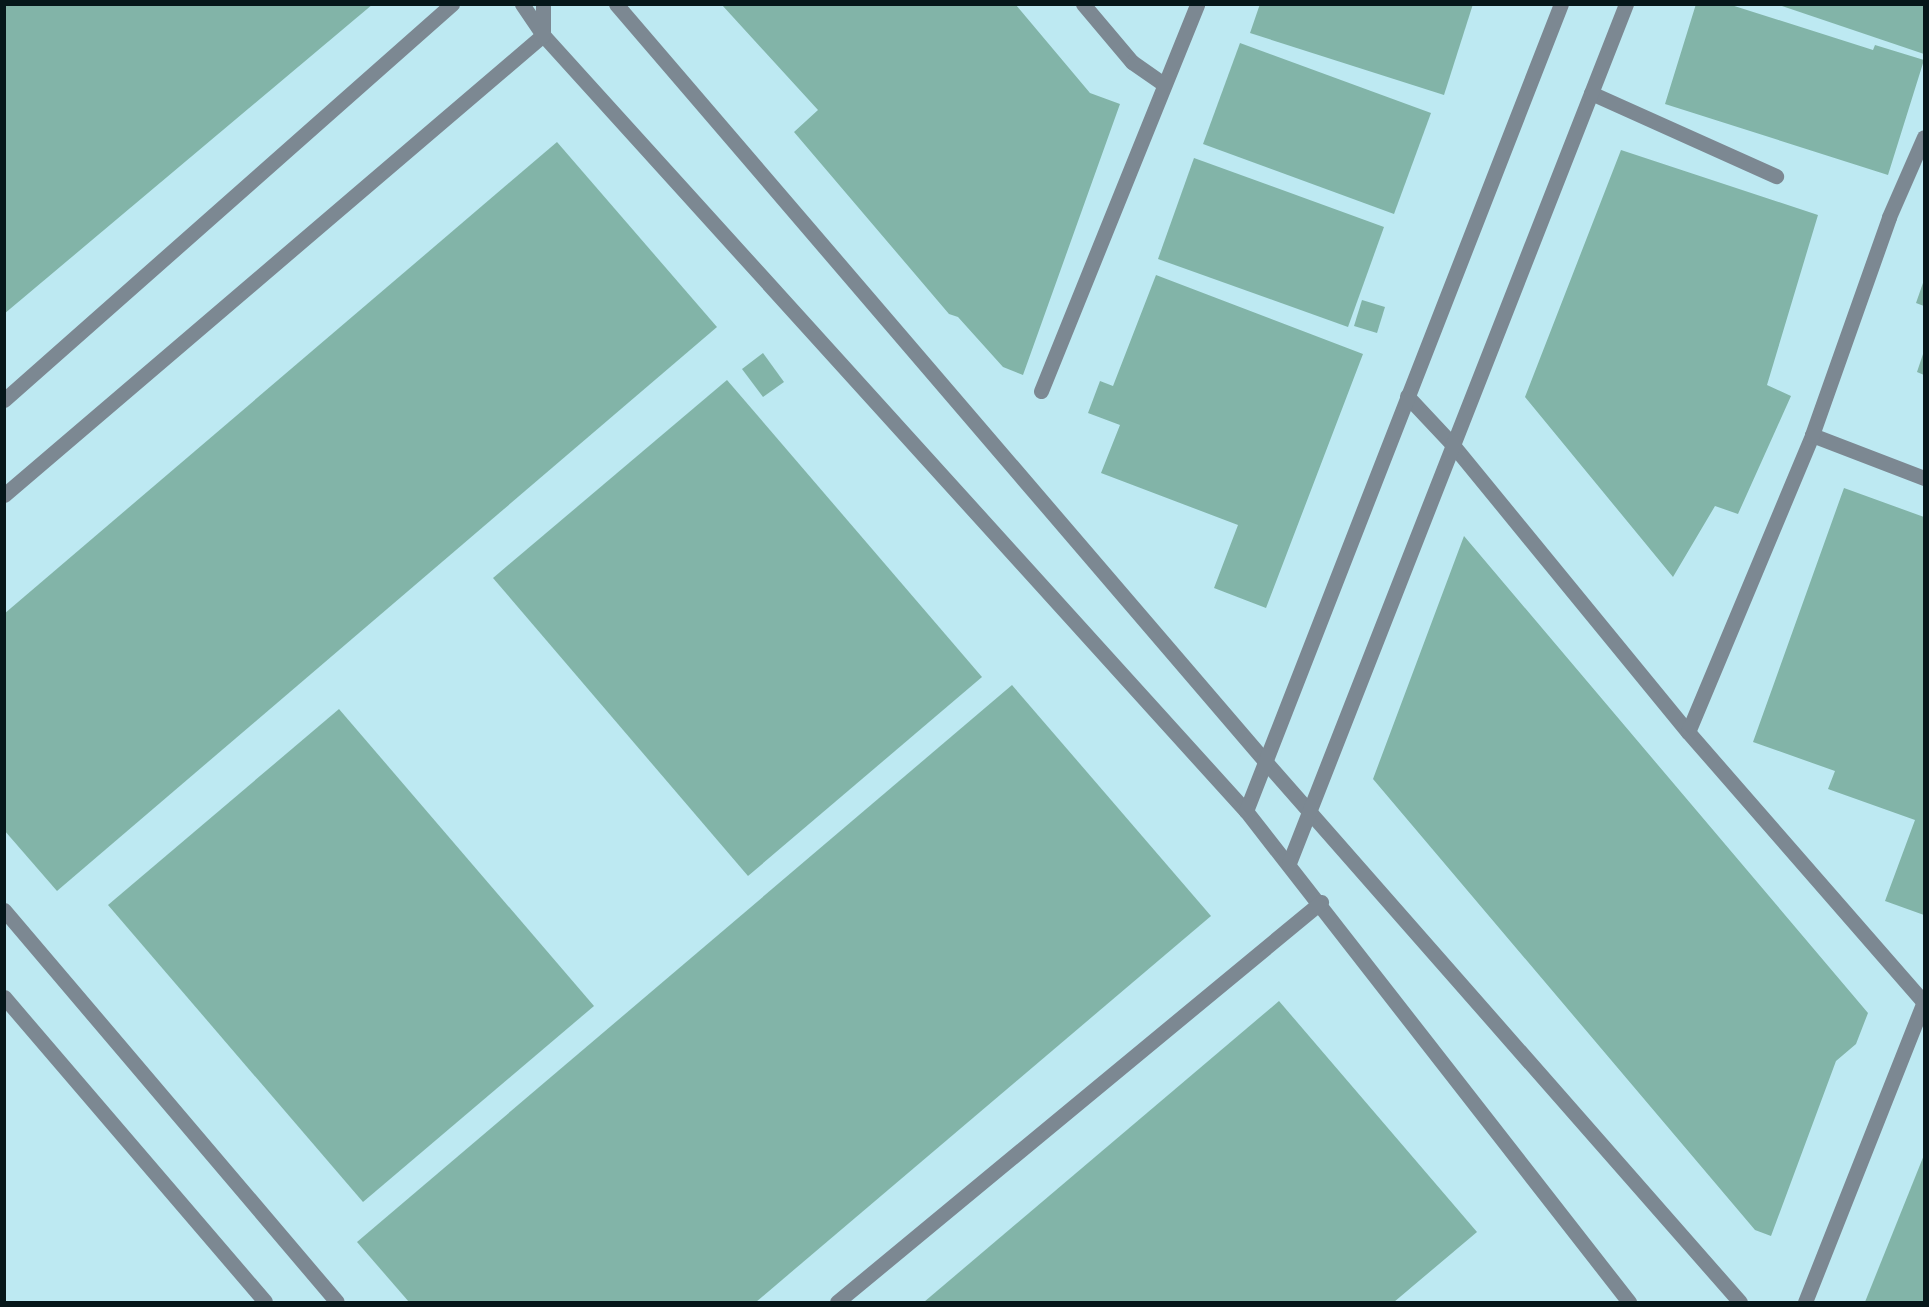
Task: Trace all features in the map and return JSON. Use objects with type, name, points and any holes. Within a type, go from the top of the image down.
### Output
[{"type":"street","points":[[4,400],[452,4]]},
{"type":"street","points":[[522,4],[543,35],[1246,811],[1321,902],[1629,1302]]},
{"type":"street","points":[[4,495],[543,35],[543,4]]},
{"type":"street","points":[[616,4],[1264,760],[1740,1302]]},
{"type":"street","points":[[1083,4],[1132,62],[1162,83]]},
{"type":"street","points":[[1041,391],[1162,83],[1197,4]]},
{"type":"street","points":[[1246,811],[1561,4]]},
{"type":"street","points":[[1289,863],[1311,814],[1452,444],[1626,4]]},
{"type":"street","points":[[1591,93],[1776,176]]},
{"type":"street","points":[[1688,732],[1812,435],[1889,218],[1924,137]]},
{"type":"street","points":[[1407,396],[1452,444],[1688,732],[1924,1002],[1805,1302]]},
{"type":"street","points":[[1812,435],[1924,478]]},
{"type":"street","points":[[837,1302],[1321,902]]},
{"type":"street","points":[[4,910],[337,1302]]},
{"type":"street","points":[[4,997],[265,1302]]},
{"type":"building","points":[[4,4],[373,4],[4,314]]},
{"type":"building","points":[[1260,4],[1473,4],[1444,95],[1250,33]]},
{"type":"building","points":[[1696,4],[1728,4],[1873,50],[1875,45],[1924,60],[1888,175],[1665,104]]},
{"type":"building","points":[[1780,4],[1924,4],[1924,54],[1779,5]]},
{"type":"building","points":[[722,5],[1016,5],[1090,93],[1120,104],[1023,375],[1003,367],[958,317],[949,314],[794,132],[818,110]]},
{"type":"building","points":[[1240,43],[1431,113],[1394,214],[1203,144]]},
{"type":"building","points":[[557,142],[717,327],[57,891],[4,830],[4,614]]},
{"type":"building","points":[[1621,150],[1818,215],[1767,385],[1791,396],[1738,514],[1715,506],[1673,577],[1525,397]]},
{"type":"building","points":[[1194,158],[1384,227],[1348,327],[1158,259]]},
{"type":"building","points":[[1156,275],[1363,354],[1266,608],[1214,588],[1238,525],[1101,473],[1120,425],[1088,413],[1100,381],[1113,386]]},
{"type":"building","points":[[1924,280],[1924,306],[1916,303]]},
{"type":"building","points":[[1362,300],[1385,307],[1377,333],[1354,326]]},
{"type":"building","points":[[1924,351],[1924,375],[1917,372]]},
{"type":"building","points":[[763,353],[784,382],[763,397],[742,369]]},
{"type":"building","points":[[727,380],[982,677],[748,876],[493,578]]},
{"type":"building","points":[[1844,488],[1924,517],[1924,915],[1885,901],[1915,820],[1828,789],[1835,771],[1753,742]]},
{"type":"building","points":[[1464,536],[1868,1013],[1856,1044],[1836,1061],[1771,1236],[1755,1230],[1373,779]]},
{"type":"building","points":[[1012,685],[1211,916],[756,1302],[409,1302],[357,1242]]},
{"type":"building","points":[[339,709],[594,1006],[363,1202],[108,905]]},
{"type":"building","points":[[1279,1001],[1477,1232],[1394,1302],[924,1302]]},
{"type":"building","points":[[1924,1155],[1924,1302],[1865,1302]]}]
